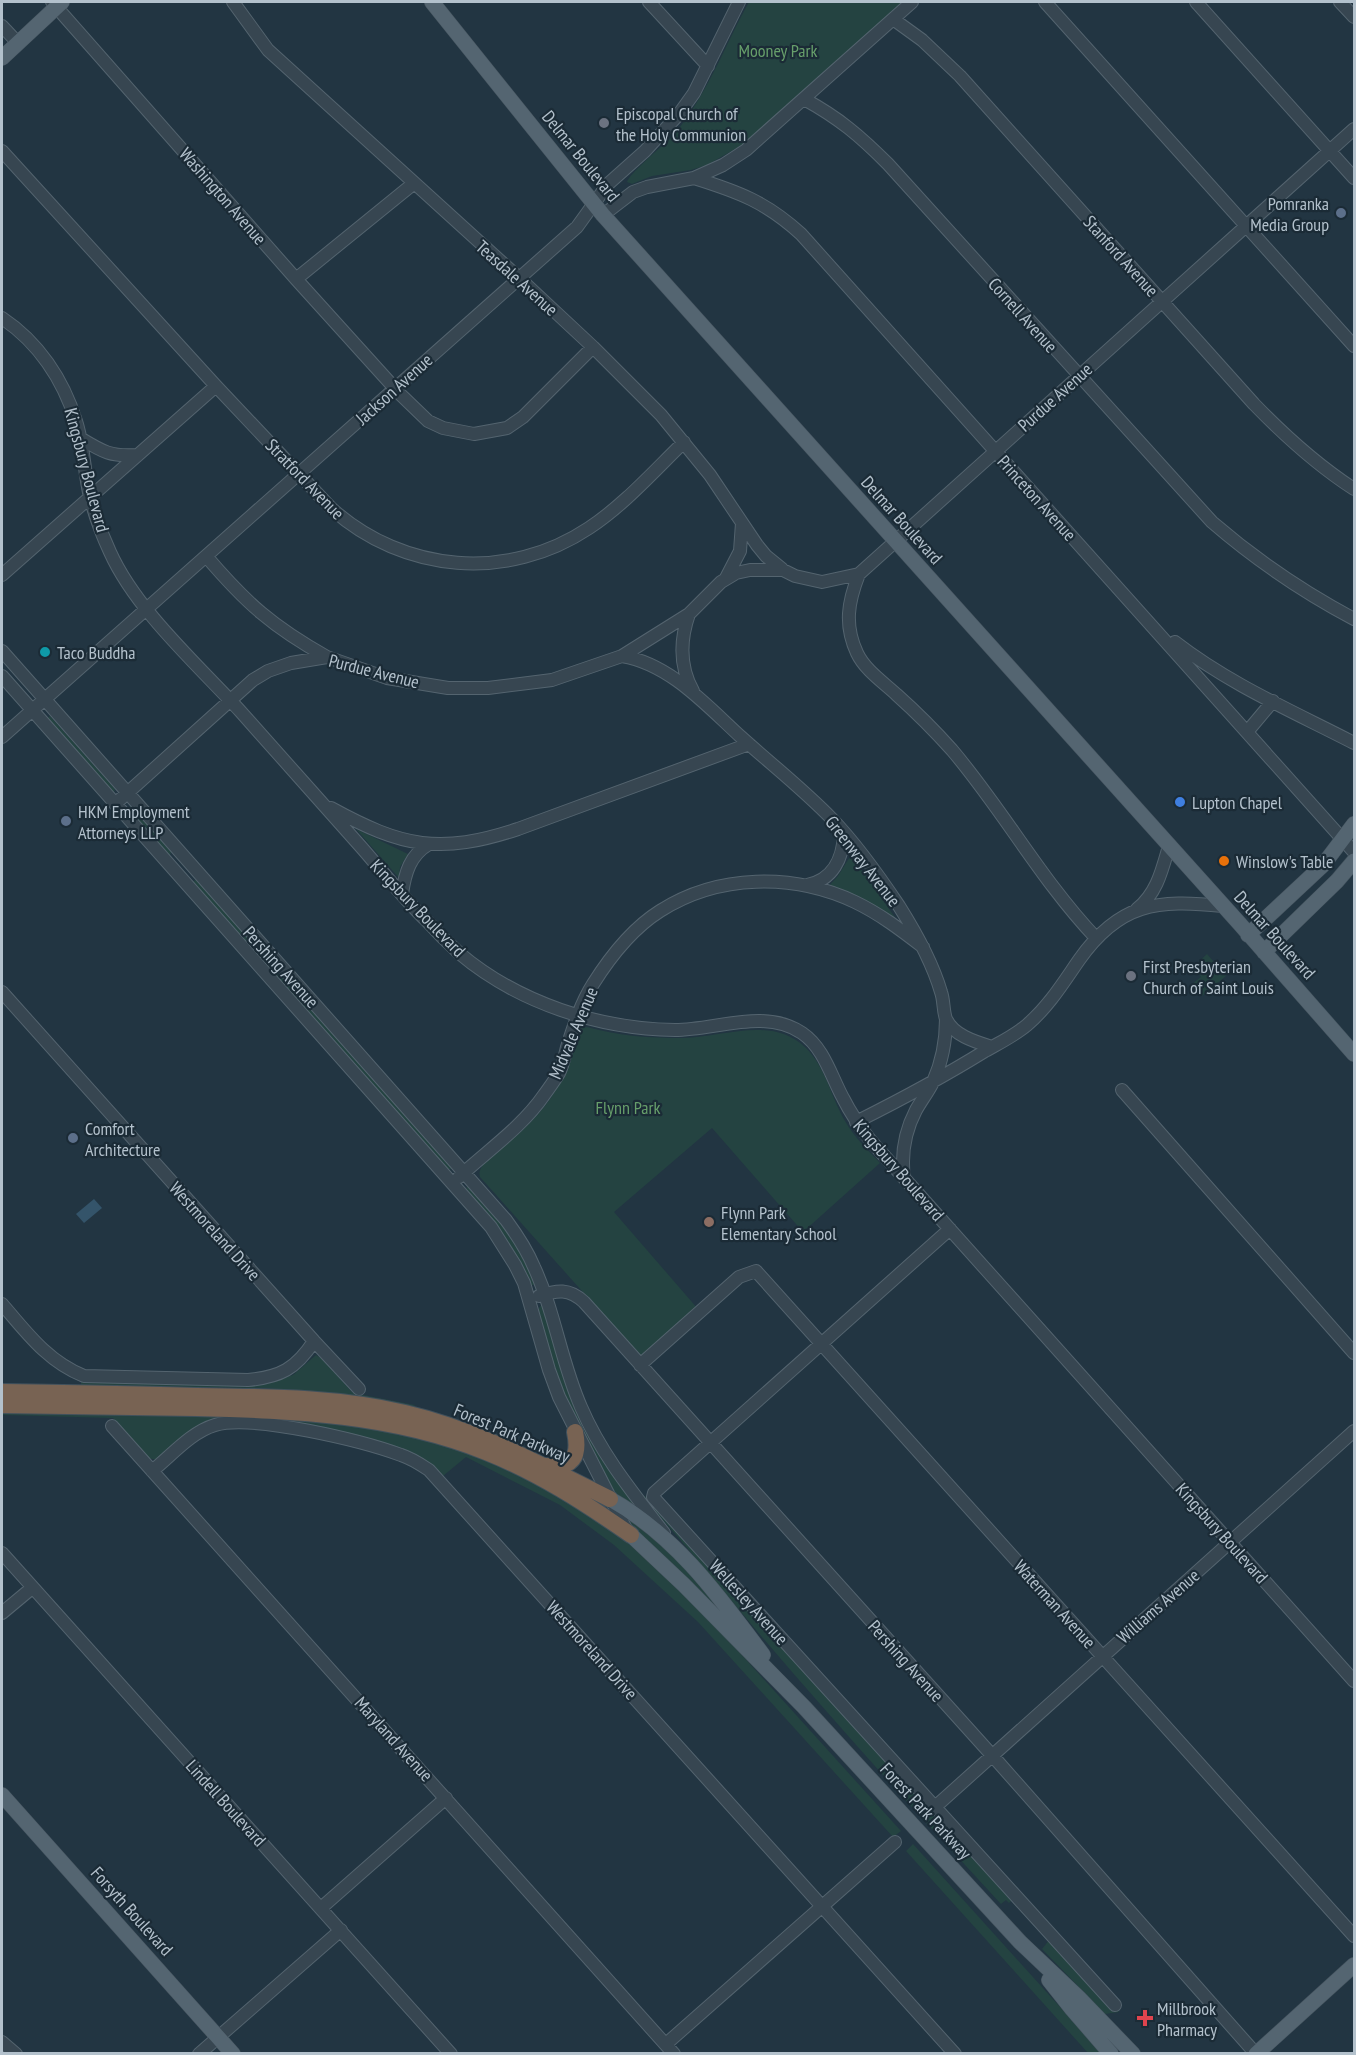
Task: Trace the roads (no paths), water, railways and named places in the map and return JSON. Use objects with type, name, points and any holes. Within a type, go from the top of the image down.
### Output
[{"type":"highway","name":"Forest Park Parkway","points":[[2,1392],[278,1398],[348,1403],[406,1413],[486,1438],[610,1499]]},
{"type":"highway","name":"Forest Park Parkway","points":[[2,1405],[296,1411],[387,1423],[453,1440],[515,1465],[579,1499],[631,1535]]},
{"type":"highway","points":[[546,1466],[561,1467],[571,1462],[577,1450],[575,1432]]},
{"type":"main road","name":"Delmar Boulevard","points":[[432,2],[598,209],[1354,1054]]},
{"type":"main road","points":[[2,58],[57,3]]},
{"type":"main road","points":[[1248,935],[1303,885],[1343,840],[1354,824]]},
{"type":"main road","points":[[1264,952],[1337,881],[1354,861]]},
{"type":"main road","name":"Forest Park Parkway","points":[[610,1499],[649,1524],[675,1547],[804,1707]]},
{"type":"main road","name":"Forest Park Parkway","points":[[631,1535],[684,1585],[804,1707],[1020,1942],[1133,2054]]},
{"type":"main road","name":"Forsyth Boulevard","points":[[2,1795],[233,2054]]},
{"type":"main road","name":"Forest Park Parkway","points":[[1020,1942],[1072,2009],[1111,2054]]},
{"type":"main road","points":[[1263,2051],[1354,1965]]},
{"type":"street","name":"Teasdale Avenue","points":[[233,2],[268,50],[519,278],[661,415],[710,475],[766,556],[783,570]]},
{"type":"street","points":[[650,2],[708,66]]},
{"type":"street","name":"Jackson Avenue","points":[[2,737],[598,209],[608,184],[645,151],[679,114],[694,93],[740,2]]},
{"type":"street","points":[[598,209],[647,187],[694,178],[723,165],[746,150],[912,2]]},
{"type":"street","points":[[1045,2],[1354,346]]},
{"type":"street","points":[[1196,2],[1354,178]]},
{"type":"street","points":[[1340,2],[1354,18]]},
{"type":"street","name":"Washington Avenue","points":[[57,3],[296,279],[417,412],[428,421],[443,428],[474,434],[507,428],[523,417],[593,347]]},
{"type":"street","name":"Stanford Avenue","points":[[893,19],[922,40],[960,76],[1287,438],[1354,489]]},
{"type":"street","points":[[2,26],[18,43]]},
{"type":"street","name":"Cornell Avenue","points":[[804,99],[832,115],[872,148],[1212,522],[1272,570],[1318,600],[1354,619]]},
{"type":"street","name":"Purdue Avenue","points":[[116,804],[253,680],[268,671],[291,663],[327,657],[387,678],[448,688],[517,685],[552,680],[622,656],[689,614],[726,578],[736,573],[750,570],[783,570],[795,576],[822,582],[859,574],[1354,129]]},
{"type":"street","name":"Stratford Avenue","points":[[2,151],[298,474],[349,524],[387,546],[419,557],[451,563],[486,563],[520,559],[570,540],[591,527],[612,511],[684,442]]},
{"type":"street","name":"Princeton Avenue","points":[[694,178],[735,191],[763,204],[785,219],[801,234],[1354,852]]},
{"type":"street","points":[[296,279],[413,184]]},
{"type":"street","name":"Kingsbury Boulevard","points":[[2,318],[33,343],[66,393],[80,438],[90,496],[111,556],[126,582],[146,609],[402,894],[459,953],[515,990],[578,1015],[607,1023],[679,1030],[768,1021],[788,1025],[807,1037],[822,1055],[856,1122],[1354,1681]]},
{"type":"street","points":[[2,575],[216,386]]},
{"type":"street","points":[[80,438],[118,457],[138,455]]},
{"type":"street","name":"Purdue Avenue","points":[[726,578],[740,551],[742,523]]},
{"type":"street","points":[[206,556],[238,594],[258,613],[327,657]]},
{"type":"street","points":[[859,574],[852,592],[848,621],[851,639],[858,656],[867,669],[919,716],[950,749],[1000,811],[1051,886],[1096,938]]},
{"type":"street","name":"Greenway Avenue","points":[[689,614],[682,640],[682,657],[687,679],[695,696]]},
{"type":"street","points":[[1144,616],[1201,661],[1354,743]]},
{"type":"street","name":"Pershing Avenue","points":[[2,651],[465,1173],[518,1237],[534,1266],[564,1364],[593,1433],[615,1470],[675,1547]]},
{"type":"street","name":"Greenway Avenue","points":[[622,656],[640,658],[651,663],[695,696],[802,790],[865,859],[899,906],[923,947],[942,994],[946,1019],[945,1042],[933,1083],[909,1125],[904,1154],[904,1178]]},
{"type":"street","name":"Pershing Avenue","points":[[2,676],[490,1227],[515,1265],[530,1298],[549,1370],[575,1432],[631,1535]]},
{"type":"street","points":[[1248,732],[1273,701]]},
{"type":"street","points":[[322,804],[388,836],[429,844],[461,843],[488,839],[749,744]]},
{"type":"street","points":[[805,885],[822,880],[834,869],[842,854],[844,834]]},
{"type":"street","points":[[402,894],[408,867],[418,852],[429,844]]},
{"type":"street","points":[[856,1122],[933,1083],[1013,1035],[1041,1011],[1096,938],[1111,924],[1144,904],[1158,883],[1168,846]]},
{"type":"street","name":"Midvale Avenue","points":[[453,1184],[519,1124],[542,1098],[559,1072],[578,1015],[591,987],[621,946],[658,912],[702,890],[728,885],[765,881],[805,885],[854,901],[882,917],[923,947]]},
{"type":"street","points":[[1136,910],[1156,905],[1176,904],[1223,906]]},
{"type":"street","name":"Westmoreland Drive","points":[[2,992],[359,1389]]},
{"type":"street","points":[[946,1019],[969,1040],[992,1047]]},
{"type":"street","points":[[1122,1090],[1354,1353]]},
{"type":"street","name":"Wellesley Avenue","points":[[950,1229],[709,1443],[654,1493],[653,1497],[1114,2004]]},
{"type":"street","name":"Waterman Avenue","points":[[640,1365],[739,1277],[756,1271],[1354,1936]]},
{"type":"street","name":"Pershing Avenue","points":[[530,1298],[563,1290],[578,1296],[991,1755],[1263,2051]]},
{"type":"street","points":[[2,1304],[45,1353],[70,1371],[84,1376],[236,1380],[267,1378],[294,1366],[314,1341]]},
{"type":"street","name":"Westmoreland Drive","points":[[152,1471],[195,1435],[213,1425],[230,1422],[332,1436],[392,1452],[417,1462],[429,1470],[448,1488],[955,2054]]},
{"type":"street","name":"Maryland Avenue","points":[[112,1426],[674,2054]]},
{"type":"street","name":"Williams Avenue","points":[[935,1807],[1354,1431]]},
{"type":"street","name":"Lindell Boulevard","points":[[2,1553],[451,2054]]},
{"type":"street","points":[[2,1613],[32,1588]]},
{"type":"street","points":[[321,1908],[446,1798]]},
{"type":"street","points":[[666,2044],[895,1842]]},
{"type":"street","points":[[199,2054],[341,1930]]},
{"type":"street","points":[[2,2042],[16,2054]]},
{"type":"water","points":[[94,1199],[102,1208],[84,1223],[76,1214]]},
{"type":"place","name":"Episcopal Church of the Holy Communion","points":[[604,123]]},
{"type":"place","name":"Pomranka Media Group","points":[[1341,213]]},
{"type":"place","name":"Taco Buddha","points":[[45,652]]},
{"type":"place","name":"Lupton Chapel","points":[[1180,802]]},
{"type":"place","name":"HKM Employment Attorneys LLP","points":[[66,821]]},
{"type":"place","name":"Winslow's Table","points":[[1224,861]]},
{"type":"place","name":"First Presbyterian Church of Saint Louis","points":[[1131,976]]},
{"type":"place","name":"Comfort Architecture","points":[[73,1138]]},
{"type":"place","name":"Flynn Park Elementary School","points":[[709,1222]]},
{"type":"place","name":"Millbrook Pharmacy","points":[[1145,2018]]},
{"type":"park label","name":"Mooney Park","points":[[778,50]]},
{"type":"park label","name":"Flynn Park","points":[[628,1107]]}]
